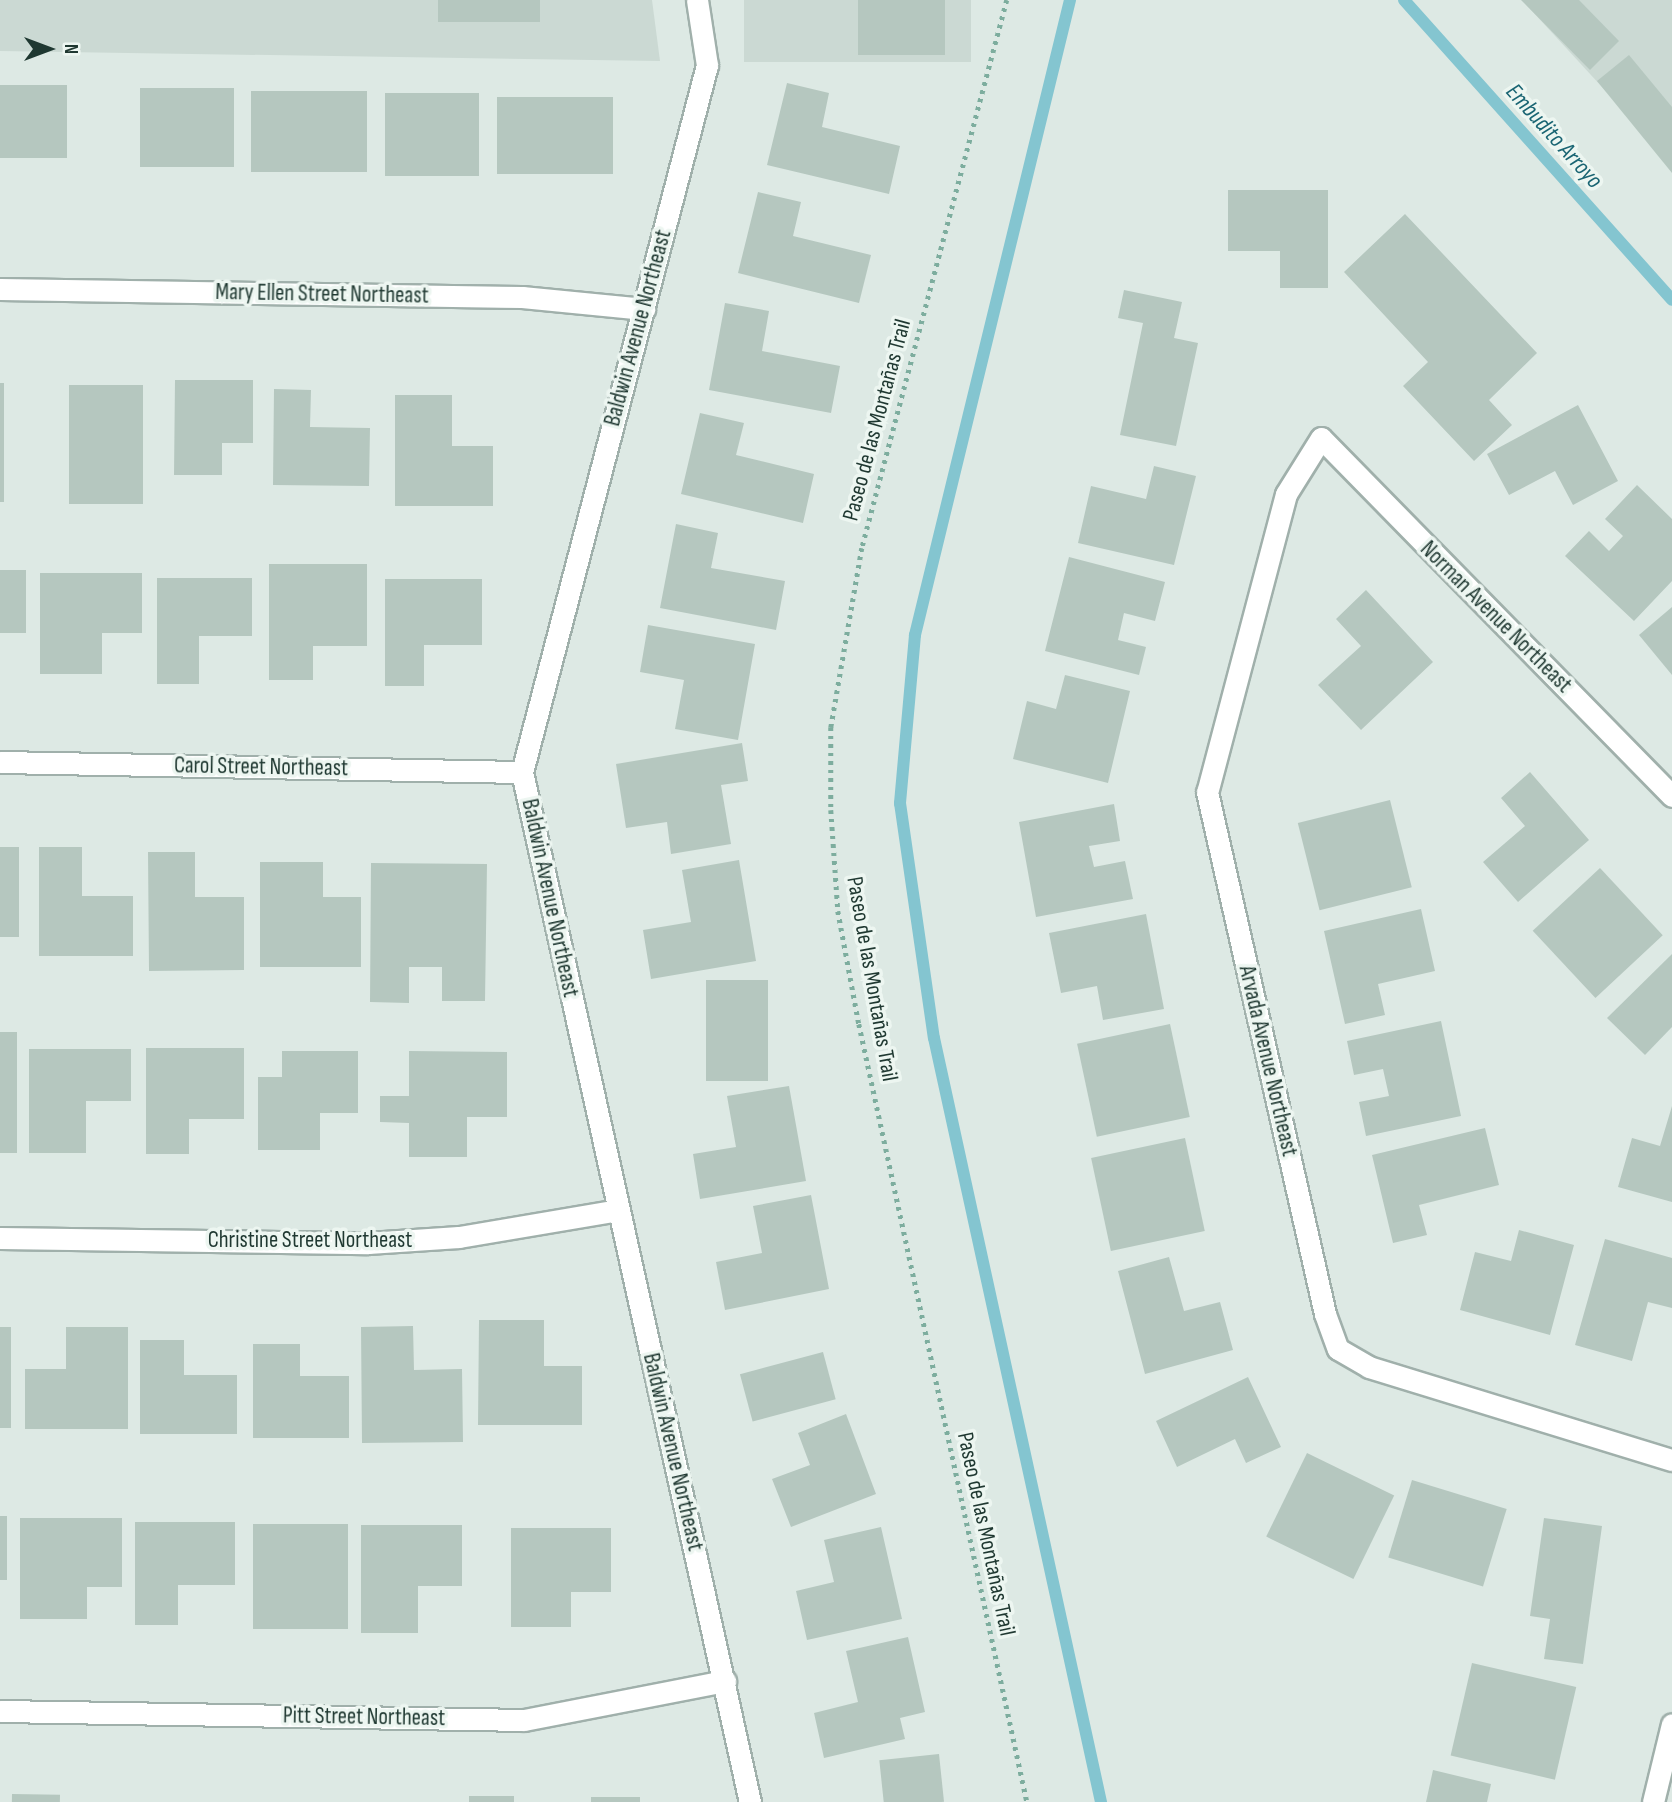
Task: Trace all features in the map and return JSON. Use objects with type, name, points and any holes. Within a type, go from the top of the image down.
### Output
[{"type":"street","name":"Baldwin Avenue Northeast","points":[[698,0],[707,65],[522,772],[750,1802]]},
{"type":"street","name":"Mary Ellen Street Northeast","points":[[0,289],[522,297],[644,309]]},
{"type":"street","name":"Norman Avenue Northeast","points":[[1321,438],[1672,796]]},
{"type":"street","name":"Arvada Avenue Northeast","points":[[1321,438],[1286,494],[1207,792],[1325,1314],[1338,1349],[1370,1367],[1672,1460]]},
{"type":"street","name":"Carol Street Northeast","points":[[0,762],[522,772]]},
{"type":"street","name":"Christine Street Northeast","points":[[0,1238],[368,1243],[459,1237],[618,1210]]},
{"type":"street","name":"Pitt Street Northeast","points":[[0,1711],[524,1720],[724,1681]]},
{"type":"street","points":[[1653,1802],[1672,1724]]},
{"type":"path","name":"Paseo de las Montañas Trail","points":[[1007,0],[862,548],[831,727],[831,810],[838,911],[859,1024],[1027,1802]]},
{"type":"shaded area","points":[[0,0],[652,0],[660,61],[0,51]]},
{"type":"shaded area","points":[[744,0],[971,0],[971,62],[744,62]]},
{"type":"shaded area","points":[[1522,0],[1672,0],[1672,163]]},
{"type":"building","points":[[438,0],[540,0],[540,22],[438,22]]},
{"type":"building","points":[[858,0],[945,0],[945,55],[858,55]]},
{"type":"building","points":[[1521,0],[1579,0],[1619,41],[1590,70]]},
{"type":"building","points":[[1629,55],[1672,107],[1672,173],[1597,81]]},
{"type":"building","points":[[787,83],[829,93],[822,127],[900,146],[889,194],[767,165]]},
{"type":"building","points":[[0,85],[67,85],[67,158],[0,158]]},
{"type":"building","points":[[140,88],[234,88],[234,167],[140,167]]},
{"type":"building","points":[[251,91],[367,91],[367,172],[251,172]]},
{"type":"building","points":[[385,93],[479,93],[479,176],[385,176]]},
{"type":"building","points":[[497,97],[613,97],[613,174],[497,174]]},
{"type":"building","points":[[1228,190],[1328,190],[1328,288],[1280,288],[1280,251],[1228,251]]},
{"type":"building","points":[[758,192],[801,202],[793,236],[871,255],[859,303],[738,273]]},
{"type":"building","points":[[1405,214],[1537,353],[1489,400],[1512,425],[1474,461],[1403,386],[1428,362],[1344,272]]},
{"type":"building","points":[[1124,290],[1182,302],[1174,338],[1198,343],[1176,446],[1120,435],[1143,323],[1118,318]]},
{"type":"building","points":[[725,303],[769,311],[762,351],[840,366],[831,413],[709,390]]},
{"type":"building","points":[[175,380],[253,380],[253,443],[222,443],[222,475],[174,475]]},
{"type":"building","points":[[0,383],[4,383],[4,502],[0,502]]},
{"type":"building","points":[[69,385],[143,385],[143,504],[69,504]]},
{"type":"building","points":[[274,389],[311,390],[310,427],[370,428],[369,486],[273,485]]},
{"type":"building","points":[[395,395],[452,395],[452,446],[493,446],[493,506],[395,506]]},
{"type":"building","points":[[1578,405],[1618,481],[1573,505],[1555,471],[1509,495],[1487,454]]},
{"type":"building","points":[[700,413],[744,423],[736,455],[814,474],[803,523],[681,494]]},
{"type":"building","points":[[1154,466],[1196,476],[1174,565],[1078,543],[1091,486],[1146,499]]},
{"type":"building","points":[[1637,485],[1672,519],[1672,581],[1634,621],[1565,556],[1589,531],[1609,551],[1623,536],[1605,519]]},
{"type":"building","points":[[676,524],[718,533],[711,568],[785,581],[776,630],[660,608]]},
{"type":"building","points":[[1069,557],[1165,582],[1155,621],[1124,613],[1118,640],[1146,647],[1139,675],[1045,651]]},
{"type":"building","points":[[269,564],[367,564],[367,646],[313,646],[313,680],[269,680]]},
{"type":"building","points":[[0,570],[26,570],[26,633],[0,633]]},
{"type":"building","points":[[40,573],[142,573],[142,633],[102,633],[102,674],[40,674]]},
{"type":"building","points":[[157,578],[252,578],[252,636],[199,636],[199,684],[157,684]]},
{"type":"building","points":[[385,579],[482,579],[482,645],[424,645],[424,686],[385,686]]},
{"type":"building","points":[[1366,590],[1433,662],[1361,730],[1318,685],[1361,646],[1336,619]]},
{"type":"building","points":[[1672,607],[1672,675],[1639,635]]},
{"type":"building","points":[[648,625],[755,644],[738,740],[675,729],[684,680],[640,672]]},
{"type":"building","points":[[1065,675],[1130,691],[1108,783],[1013,759],[1027,701],[1056,709]]},
{"type":"building","points":[[742,743],[748,781],[721,785],[731,844],[671,854],[667,822],[626,828],[616,764]]},
{"type":"building","points":[[1530,772],[1589,840],[1518,902],[1483,862],[1525,826],[1501,798]]},
{"type":"building","points":[[1390,800],[1412,887],[1320,910],[1298,823]]},
{"type":"building","points":[[1114,804],[1120,841],[1089,846],[1094,867],[1125,861],[1133,899],[1036,917],[1019,822]]},
{"type":"building","points":[[0,847],[19,847],[19,937],[0,937]]},
{"type":"building","points":[[39,847],[82,847],[82,896],[133,896],[133,956],[39,956]]},
{"type":"building","points":[[148,852],[195,852],[195,897],[244,897],[244,970],[149,971]]},
{"type":"building","points":[[739,860],[756,961],[651,979],[643,930],[691,922],[682,870]]},
{"type":"building","points":[[260,862],[323,862],[323,897],[361,897],[361,967],[260,967]]},
{"type":"building","points":[[371,863],[487,864],[485,1001],[442,1001],[442,967],[409,967],[409,1003],[370,1002]]},
{"type":"building","points":[[1600,868],[1663,935],[1595,998],[1533,931]]},
{"type":"building","points":[[1421,909],[1435,971],[1378,984],[1385,1015],[1345,1024],[1324,931]]},
{"type":"building","points":[[1146,914],[1164,1009],[1103,1020],[1097,986],[1061,993],[1049,933]]},
{"type":"building","points":[[1672,954],[1672,1027],[1645,1055],[1607,1018]]},
{"type":"building","points":[[706,980],[768,980],[768,1081],[706,1081]]},
{"type":"building","points":[[1441,1021],[1461,1116],[1366,1136],[1359,1102],[1389,1096],[1383,1069],[1354,1075],[1347,1041]]},
{"type":"building","points":[[1170,1024],[1190,1117],[1097,1137],[1077,1044]]},
{"type":"building","points":[[0,1032],[17,1032],[17,1153],[0,1153]]},
{"type":"building","points":[[146,1048],[244,1048],[244,1119],[189,1119],[189,1154],[146,1154]]},
{"type":"building","points":[[29,1049],[131,1049],[131,1101],[86,1101],[86,1153],[29,1153]]},
{"type":"building","points":[[282,1051],[358,1051],[358,1113],[320,1113],[320,1150],[258,1150],[258,1077],[282,1077]]},
{"type":"building","points":[[409,1051],[507,1052],[507,1117],[467,1117],[467,1157],[409,1157],[409,1123],[380,1122],[380,1096],[409,1096]]},
{"type":"building","points":[[789,1086],[806,1181],[700,1199],[693,1154],[736,1147],[727,1096]]},
{"type":"building","points":[[1672,1106],[1672,1202],[1618,1187],[1632,1138],[1660,1146]]},
{"type":"building","points":[[1485,1128],[1499,1185],[1419,1205],[1427,1235],[1393,1243],[1372,1155]]},
{"type":"building","points":[[1185,1138],[1205,1231],[1111,1251],[1091,1158]]},
{"type":"building","points":[[811,1195],[829,1289],[725,1310],[716,1262],[762,1253],[753,1206]]},
{"type":"building","points":[[1519,1230],[1574,1245],[1550,1335],[1460,1310],[1475,1252],[1511,1261]]},
{"type":"building","points":[[1605,1239],[1672,1258],[1672,1308],[1648,1302],[1632,1361],[1575,1345]]},
{"type":"building","points":[[1169,1257],[1184,1311],[1220,1302],[1233,1350],[1145,1374],[1118,1271]]},
{"type":"building","points":[[479,1320],[544,1320],[544,1366],[582,1366],[582,1425],[478,1425]]},
{"type":"building","points":[[413,1326],[414,1370],[462,1369],[463,1442],[362,1443],[361,1327]]},
{"type":"building","points":[[0,1327],[11,1327],[11,1428],[0,1428]]},
{"type":"building","points":[[66,1327],[128,1327],[128,1429],[25,1429],[25,1369],[66,1369]]},
{"type":"building","points":[[140,1340],[184,1340],[184,1375],[237,1375],[237,1434],[140,1434]]},
{"type":"building","points":[[253,1344],[300,1344],[300,1376],[349,1376],[349,1438],[253,1438]]},
{"type":"building","points":[[823,1352],[836,1399],[753,1422],[740,1374]]},
{"type":"building","points":[[1248,1377],[1281,1447],[1246,1463],[1235,1439],[1177,1467],[1156,1421]]},
{"type":"building","points":[[846,1414],[876,1494],[791,1527],[772,1479],[810,1465],[798,1433]]},
{"type":"building","points":[[1307,1453],[1394,1496],[1353,1579],[1266,1537]]},
{"type":"building","points":[[1412,1480],[1507,1509],[1483,1586],[1388,1557]]},
{"type":"building","points":[[0,1516],[7,1516],[7,1580],[0,1580]]},
{"type":"building","points":[[20,1518],[122,1518],[122,1587],[87,1587],[87,1619],[20,1619]]},
{"type":"building","points":[[1544,1518],[1602,1526],[1583,1664],[1544,1659],[1550,1619],[1530,1616]]},
{"type":"building","points":[[135,1522],[235,1522],[235,1585],[178,1585],[178,1625],[135,1625]]},
{"type":"building","points":[[253,1524],[348,1524],[348,1629],[253,1629]]},
{"type":"building","points":[[361,1525],[462,1525],[462,1586],[418,1586],[418,1633],[361,1633]]},
{"type":"building","points":[[881,1527],[902,1619],[807,1640],[796,1591],[834,1582],[824,1540]]},
{"type":"building","points":[[511,1528],[611,1528],[611,1592],[571,1592],[571,1627],[511,1627]]},
{"type":"building","points":[[908,1637],[925,1712],[900,1718],[905,1739],[824,1758],[814,1713],[858,1702],[846,1651]]},
{"type":"building","points":[[1472,1663],[1576,1687],[1555,1780],[1451,1756]]},
{"type":"building","points":[[939,1754],[944,1802],[884,1802],[879,1760]]},
{"type":"building","points":[[1433,1770],[1491,1784],[1487,1802],[1426,1802]]},
{"type":"building","points":[[12,1794],[60,1795],[60,1802],[12,1802]]},
{"type":"building","points":[[469,1796],[514,1796],[514,1802],[469,1802]]},
{"type":"building","points":[[591,1797],[640,1797],[640,1802],[591,1802]]},
{"type":"waterway","points":[[1070,0],[915,635],[900,803],[934,1038],[1101,1802]]},
{"type":"waterway","name":"Embudito Arroyo","points":[[1404,0],[1672,300]]}]
